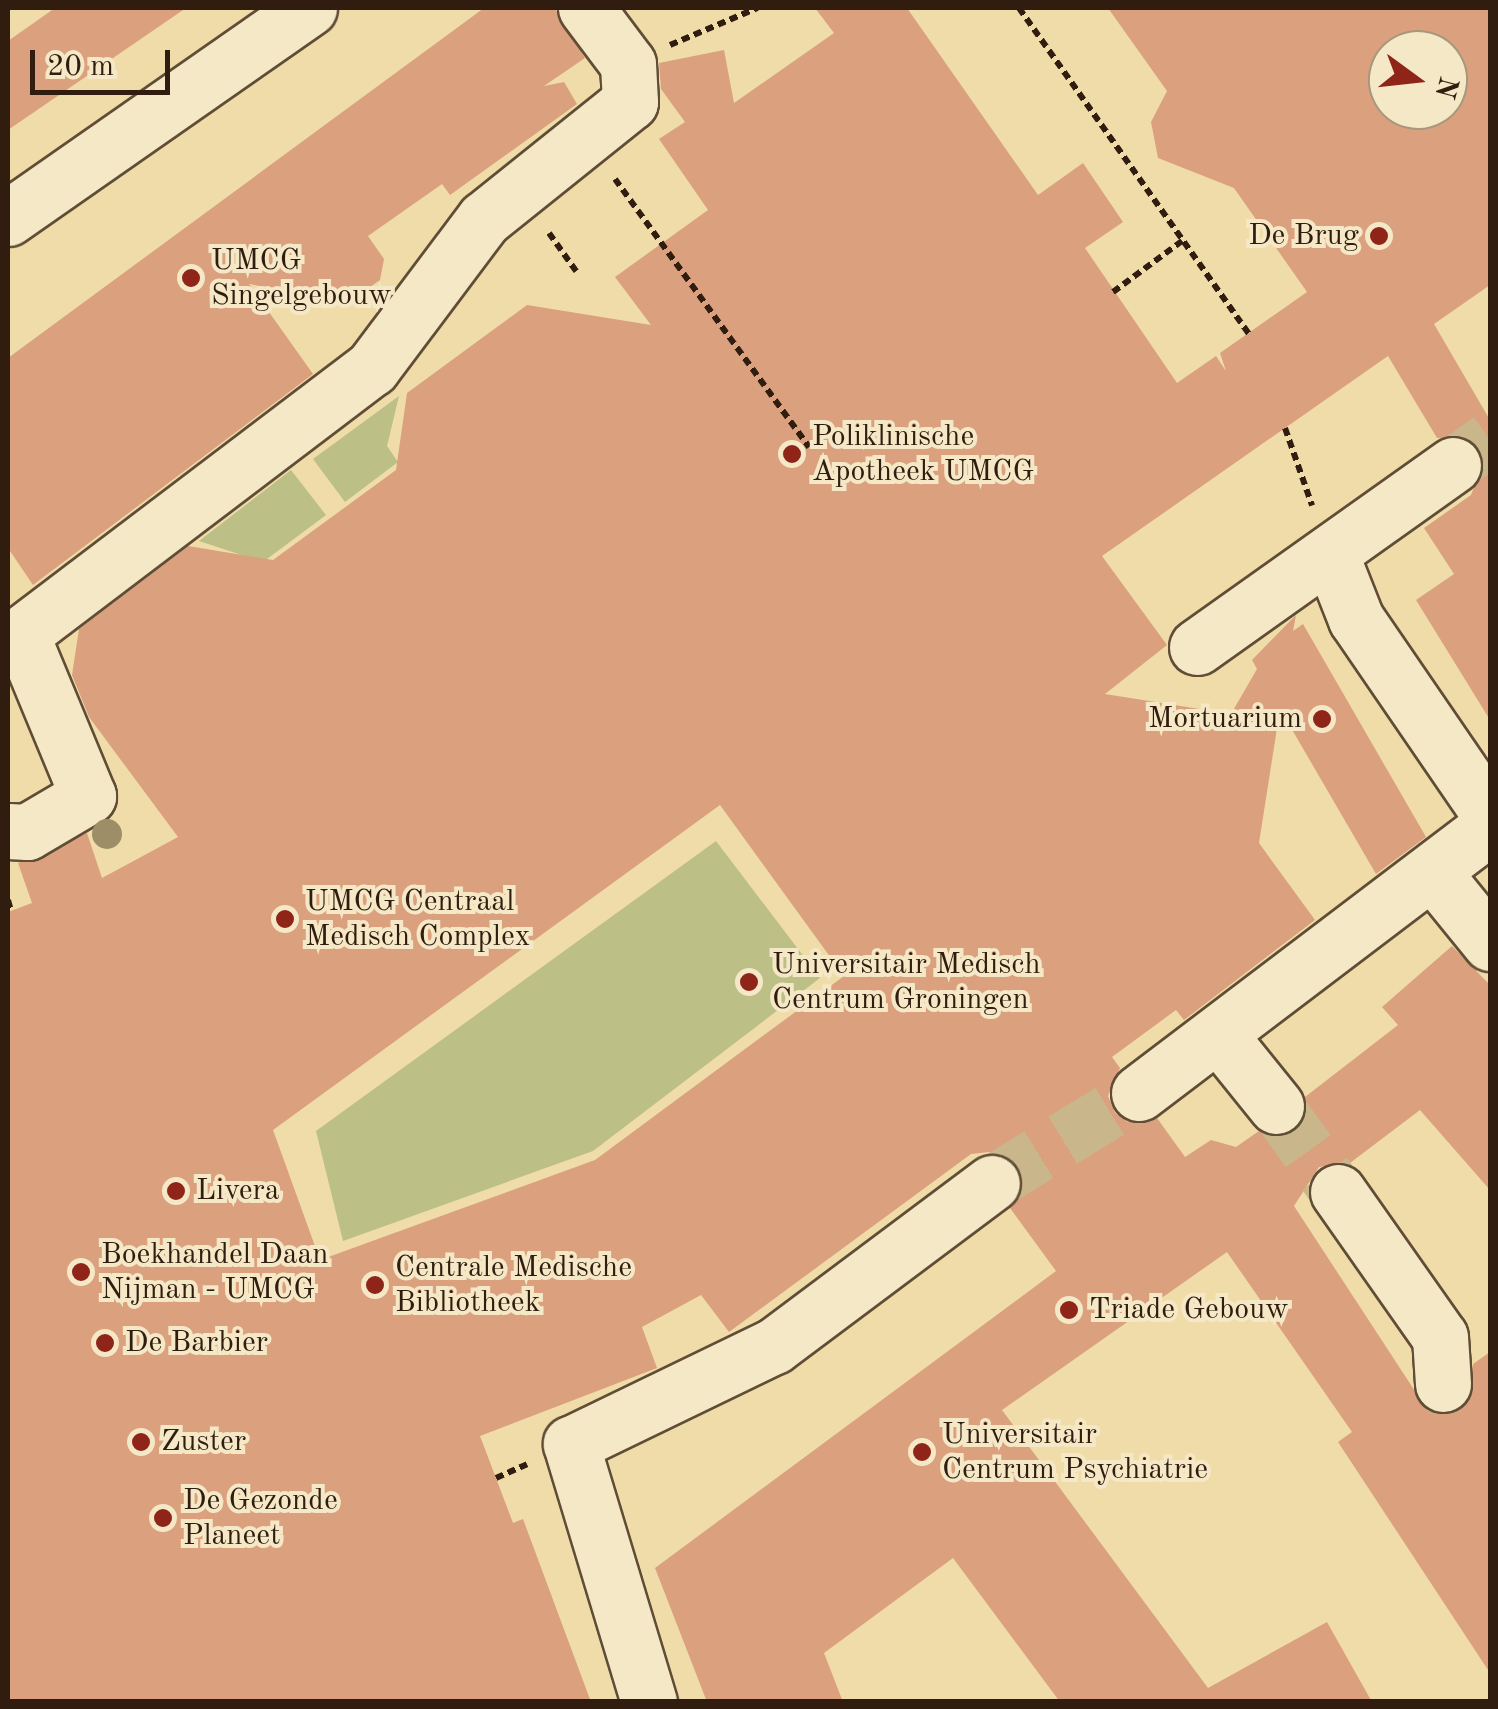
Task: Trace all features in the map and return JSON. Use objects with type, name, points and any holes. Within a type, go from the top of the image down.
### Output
[{"type":"street","points":[[8,218],[309,8]]},
{"type":"street","points":[[8,831],[27,832],[88,796],[15,641],[372,368],[484,219],[630,102],[628,64],[586,8]]},
{"type":"street","points":[[1196,647],[1453,465]]},
{"type":"street","points":[[1330,552],[1356,620],[1490,814]]},
{"type":"street","points":[[1139,1094],[1222,1039],[1490,828]]},
{"type":"street","points":[[1434,874],[1490,943]]},
{"type":"street","points":[[1222,1039],[1276,1106]]},
{"type":"street","points":[[649,1702],[571,1444],[774,1346],[992,1183]]},
{"type":"street","points":[[1338,1192],[1440,1337],[1443,1384]]},
{"type":"path","points":[[628,64],[756,8]]},
{"type":"path","points":[[1020,8],[1249,334]]},
{"type":"path","points":[[585,138],[808,446]]},
{"type":"path","points":[[1113,292],[1182,241]]},
{"type":"path","points":[[1286,428],[1330,552]]},
{"type":"path","points":[[8,900],[11,911]]},
{"type":"green space","points":[[399,396],[387,446],[398,462],[345,502],[313,459]]},
{"type":"green space","points":[[291,470],[326,515],[263,562],[199,541]]},
{"type":"green space","points":[[716,841],[820,978],[593,1151],[343,1241],[316,1131]]},
{"type":"building","points":[[55,8],[186,8],[8,130],[8,41]]},
{"type":"building","points":[[484,8],[555,8],[585,58],[544,86],[564,82],[577,104],[450,195],[442,184],[368,236],[384,259],[380,280],[349,302],[249,284],[313,374],[33,585],[8,548],[8,358]]},
{"type":"building","name":"Universitair Medisch Centrum Groningen","points":[[815,8],[907,8],[1038,195],[1083,163],[1123,222],[1085,248],[1177,383],[1216,356],[1226,371],[1220,353],[1307,292],[1234,188],[1158,158],[1151,122],[1167,91],[1108,8],[1490,8],[1490,285],[1434,324],[1490,420],[1490,720],[1416,600],[1454,574],[1424,528],[1471,495],[1484,461],[1467,437],[1437,438],[1388,356],[1102,556],[1167,645],[1105,694],[1231,714],[1257,669],[1252,660],[1296,615],[1293,631],[1303,624],[1426,837],[1376,874],[1280,709],[1259,843],[1315,920],[1184,1020],[1176,1010],[1112,1057],[1120,1068],[1108,1096],[1115,1113],[1128,1122],[1157,1118],[1185,1157],[1211,1140],[1236,1147],[1259,1131],[1282,1137],[1305,1118],[1305,1097],[1398,1025],[1382,1007],[1452,946],[1490,985],[1490,1190],[1420,1110],[1350,1163],[1319,1167],[1294,1206],[1428,1411],[1461,1409],[1473,1364],[1490,1352],[1490,1673],[1338,1442],[1352,1432],[1227,1252],[1002,1410],[1208,1688],[1327,1622],[1372,1702],[1060,1702],[953,1558],[824,1653],[843,1702],[707,1702],[655,1568],[1056,1271],[1010,1208],[1021,1194],[1018,1165],[989,1152],[971,1154],[729,1332],[701,1295],[642,1327],[657,1368],[480,1436],[513,1523],[523,1519],[591,1702],[8,1702],[8,912],[32,903],[18,863],[87,833],[102,878],[178,837],[89,717],[72,675],[79,629],[188,546],[273,560],[396,470],[407,393],[527,305],[651,325],[615,277],[708,210],[659,139],[685,122],[661,89],[659,63],[724,50],[734,103],[834,33]],"holes":[[[720,805],[844,976],[595,1160],[320,1260],[273,1130]]]},
{"type":"tunnel","points":[[1453,465],[1490,439]]},
{"type":"tunnel","points":[[992,1183],[1139,1093]]},
{"type":"tunnel","points":[[1276,1106],[1338,1192]]},
{"type":"place","name":"De Brug","points":[[1379,236]]},
{"type":"place","name":"UMCG Singelgebouw","points":[[191,278]]},
{"type":"place","name":"Poliklinische Apotheek UMCG","points":[[792,454]]},
{"type":"place","name":"Mortuarium","points":[[1322,719]]},
{"type":"place","name":"UMCG Centraal Medisch Complex","points":[[285,919]]},
{"type":"place","name":"Universitair Medisch Centrum Groningen","points":[[749,982]]},
{"type":"place","name":"Livera","points":[[176,1191]]},
{"type":"place","name":"Boekhandel Daan Nijman - UMCG","points":[[81,1272]]},
{"type":"place","name":"Centrale Medische Bibliotheek","points":[[375,1285]]},
{"type":"place","name":"Triade Gebouw","points":[[1069,1310]]},
{"type":"place","name":"De Barbier","points":[[105,1343]]},
{"type":"place","name":"Zuster","points":[[141,1442]]},
{"type":"place","name":"Universitair Centrum Psychiatrie","points":[[922,1452]]},
{"type":"place","name":"De Gezonde Planeet","points":[[163,1518]]}]
